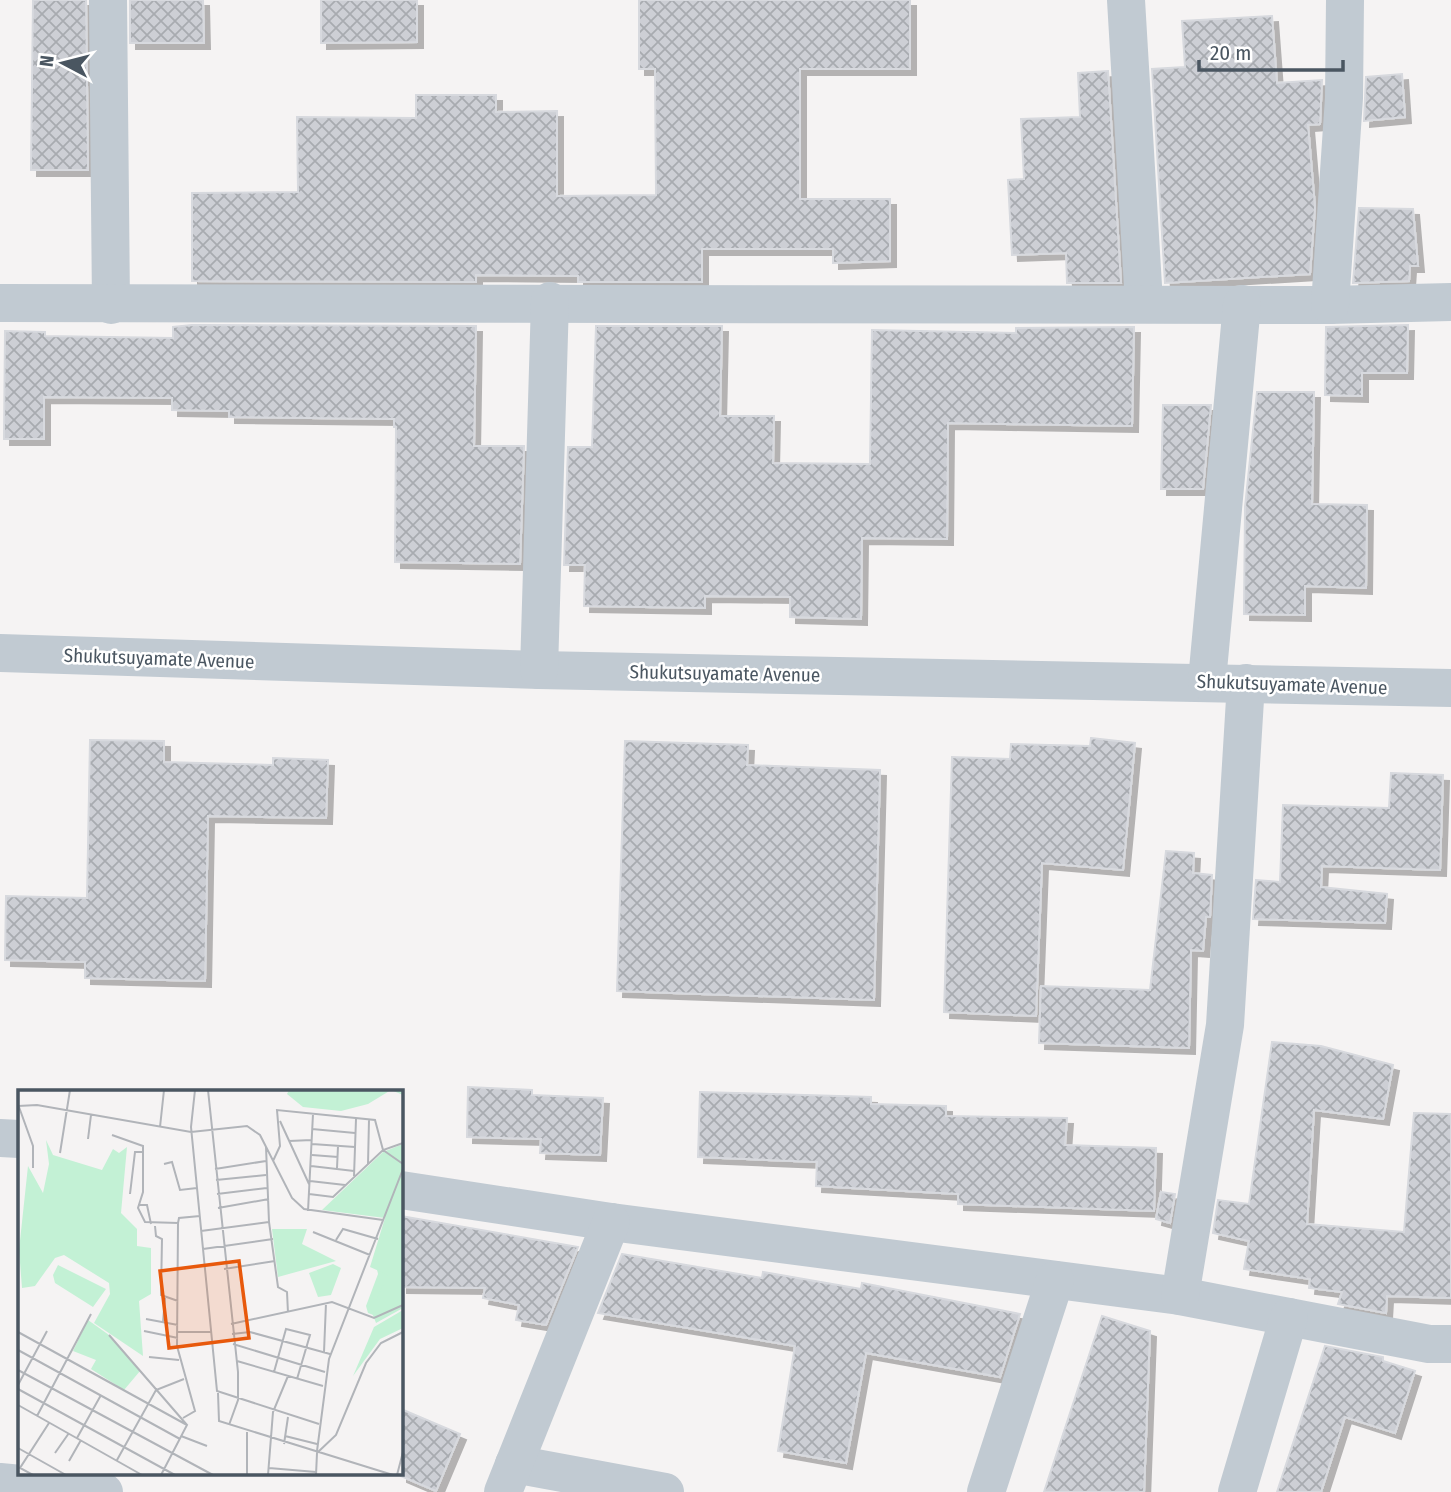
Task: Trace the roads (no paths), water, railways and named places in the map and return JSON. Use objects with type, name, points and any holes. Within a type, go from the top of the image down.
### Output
[{"type":"street","points":[[108,0],[111,305]]},
{"type":"street","points":[[1126,0],[1144,303]]},
{"type":"street","points":[[1330,305],[1343,98],[1345,0]]},
{"type":"street","points":[[540,670],[550,302]]},
{"type":"street","points":[[0,303],[1330,305],[1451,302]]},
{"type":"street","points":[[1207,681],[1242,304]]},
{"type":"street","name":"Shukutsuyamate Avenue","points":[[0,653],[540,670],[1207,681],[1451,688]]},
{"type":"street","points":[[1180,1296],[1225,1025],[1246,683]]},
{"type":"street","points":[[0,1138],[18,1139]]},
{"type":"street","points":[[402,1190],[611,1222],[1180,1296],[1429,1344],[1451,1344]]},
{"type":"street","points":[[611,1222],[509,1478],[665,1492]]},
{"type":"street","points":[[986,1492],[1055,1280]]},
{"type":"street","points":[[1237,1492],[1289,1317]]},
{"type":"street","points":[[0,1482],[104,1492]]}]
